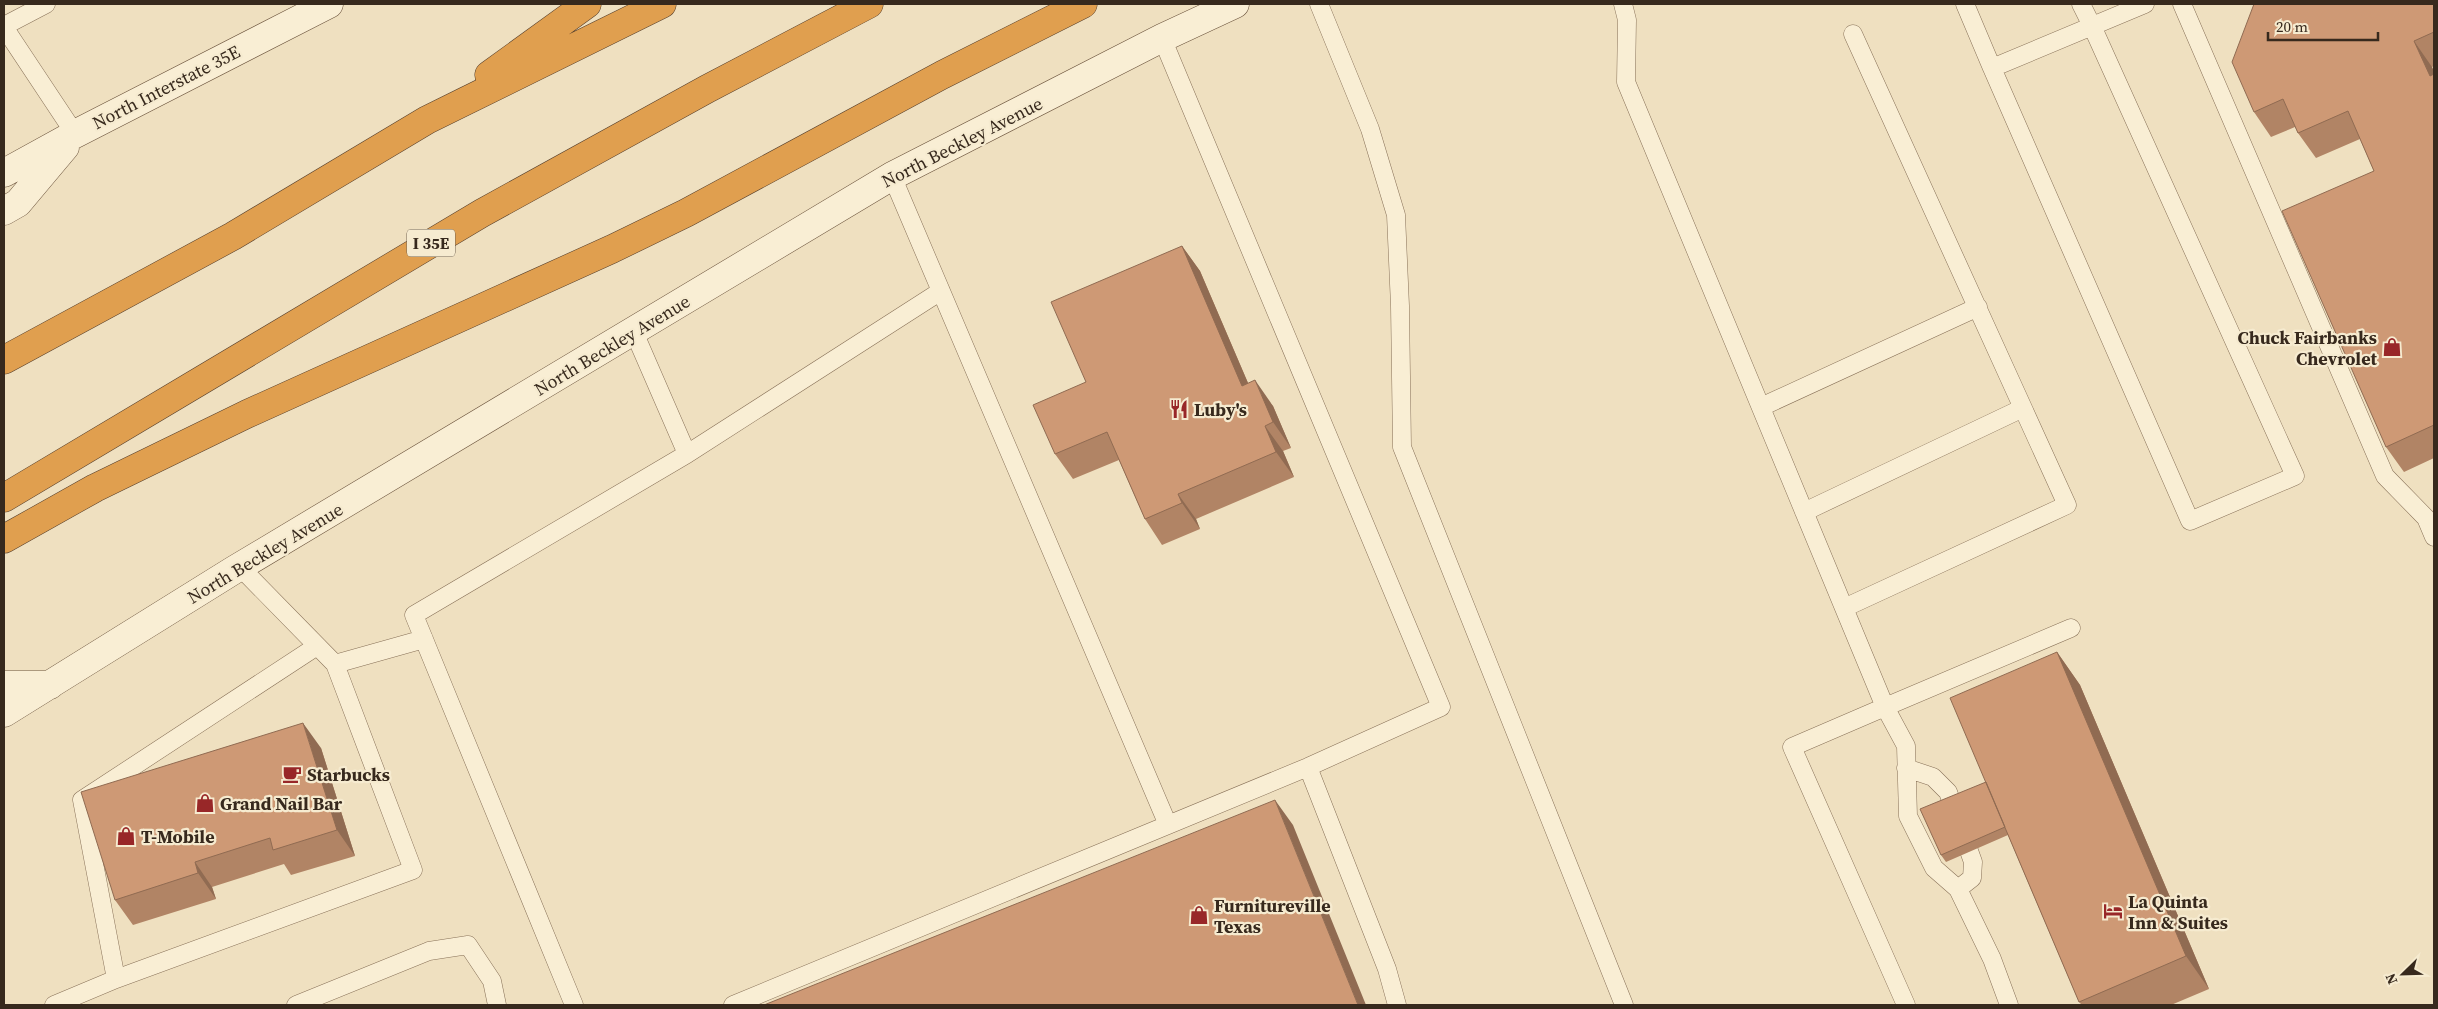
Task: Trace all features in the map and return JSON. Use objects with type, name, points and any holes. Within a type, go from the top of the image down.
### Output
[{"type":"highway","points":[[427,120],[587,4]]},
{"type":"highway","points":[[4,360],[233,236],[427,120],[662,4]]},
{"type":"highway","name":"I 35E","points":[[4,498],[482,213],[707,89],[869,4]]},
{"type":"highway","points":[[4,539],[95,488],[247,414],[612,250],[686,213],[942,75],[1083,4]]},
{"type":"main road","name":"North Interstate 35E","points":[[4,174],[75,134],[329,4]]},
{"type":"main road","name":"North Beckley Avenue","points":[[4,712],[51,685],[240,567],[892,176],[1162,38],[1235,4]]},
{"type":"main road","points":[[4,211],[18,202],[75,134]]},
{"type":"main road","points":[[4,685],[51,685]]},
{"type":"lane","points":[[46,4],[4,26],[75,134]]},
{"type":"lane","points":[[1319,4],[1370,129],[1396,215],[1400,306],[1402,448],[1624,1005]]},
{"type":"lane","points":[[1623,4],[1627,20],[1626,82],[1885,707],[1906,746],[1908,816],[1934,868],[1958,889],[1992,959],[2009,1005]]},
{"type":"lane","points":[[1965,4],[2190,521],[2295,476],[2081,4]]},
{"type":"lane","points":[[1992,68],[2145,4]]},
{"type":"lane","points":[[2182,4],[2385,476],[2426,518],[2434,537]]},
{"type":"lane","points":[[1844,608],[2067,506],[1853,34]]},
{"type":"lane","points":[[733,1005],[1308,767],[1441,707],[1162,38]]},
{"type":"lane","points":[[892,176],[1168,825]]},
{"type":"lane","points":[[574,1005],[414,615],[687,454],[941,291]]},
{"type":"lane","points":[[1761,408],[1978,307]]},
{"type":"lane","points":[[634,332],[687,454]]},
{"type":"lane","points":[[1804,512],[2023,408]]},
{"type":"lane","points":[[54,1005],[116,979],[413,870],[335,664],[240,567]]},
{"type":"lane","points":[[1906,1005],[1792,747],[2071,628]]},
{"type":"lane","points":[[335,664],[424,639]]},
{"type":"lane","points":[[116,979],[82,800],[317,646]]},
{"type":"lane","points":[[1308,767],[1387,969],[1397,1005]]},
{"type":"lane","points":[[1906,768],[1933,777],[1948,792],[1974,862],[1972,878],[1958,889]]},
{"type":"lane","points":[[296,1005],[429,951],[468,946],[492,980],[497,1005]]},
{"type":"building","name":"Chuck Fairbanks Chevrolet","points":[[2254,4],[2434,4],[2434,32],[2414,41],[2430,76],[2434,74],[2434,425],[2386,447],[2282,211],[2374,171],[2348,111],[2298,133],[2283,99],[2254,112],[2232,62]]},
{"type":"building","name":"Luby's","points":[[1182,246],[1242,386],[1255,380],[1273,422],[1265,426],[1276,452],[1178,494],[1182,503],[1145,519],[1107,432],[1055,454],[1033,405],[1086,382],[1051,302]]},
{"type":"building","name":"La Quinta Inn & Suites","points":[[2057,652],[2186,956],[2079,1002],[1950,698]]},
{"type":"building","points":[[303,723],[337,830],[273,850],[270,838],[195,862],[198,873],[115,900],[81,792]]},
{"type":"building","points":[[1986,782],[2005,827],[1941,855],[1920,809]]},
{"type":"building","name":"Furnitureville Texas","points":[[1275,800],[1358,1005],[764,1005]]},
{"type":"place","name":"Chuck Fairbanks Chevrolet","points":[[2392,347]]},
{"type":"place","name":"Luby's","points":[[1179,409]]},
{"type":"place","name":"Starbucks","points":[[292,774]]},
{"type":"place","name":"Grand Nail Bar","points":[[205,803]]},
{"type":"place","name":"T-Mobile","points":[[126,836]]},
{"type":"place","name":"La Quinta Inn & Suites","points":[[2113,911]]},
{"type":"place","name":"Furnitureville Texas","points":[[1199,915]]}]
